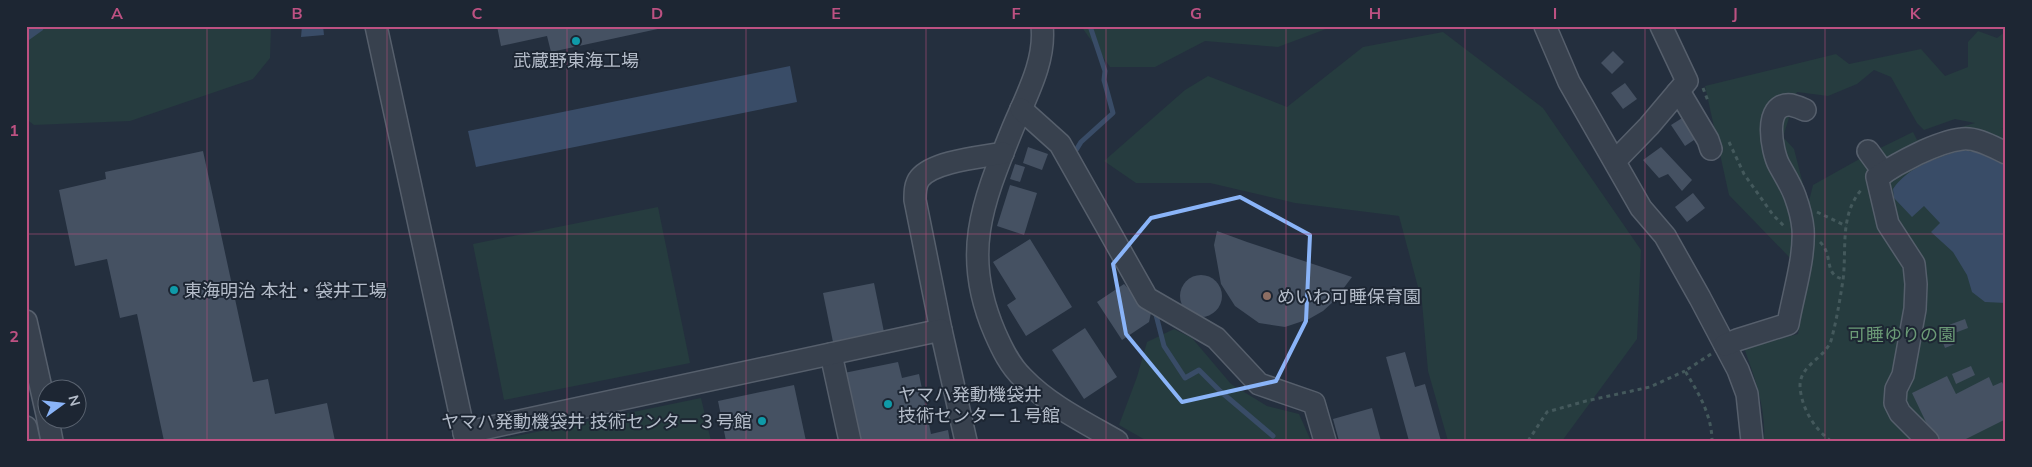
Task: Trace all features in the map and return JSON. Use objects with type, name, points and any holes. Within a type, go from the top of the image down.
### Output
[{"type":"street","points":[[376,26],[465,437],[941,330]]},
{"type":"street","points":[[1042,26],[1044,38],[1039,63],[988,188],[976,248],[980,284],[989,320],[1002,350],[1021,377],[1050,402],[1117,441]]},
{"type":"street","points":[[1545,26],[1569,82],[1641,208],[1665,236],[1738,370],[1746,394],[1752,441]]},
{"type":"street","points":[[1661,26],[1682,87],[1682,98],[1708,140],[1718,142]]},
{"type":"street","points":[[1615,161],[1649,126],[1682,87]]},
{"type":"street","points":[[1725,345],[1788,324],[1802,241],[1801,212],[1791,186],[1779,165],[1771,123],[1774,114],[1780,108],[1789,105],[1805,110]]},
{"type":"street","points":[[1021,109],[1060,144],[1148,298],[1216,338],[1259,384],[1314,403],[1325,441]]},
{"type":"street","points":[[1880,175],[1896,164],[1928,149],[1962,139],[1983,143],[2006,153]]},
{"type":"street","points":[[1868,151],[1880,175],[1888,224],[1894,236],[1906,249],[1914,264],[1916,284],[1915,309],[1904,375],[1896,389],[1895,403],[1900,413],[1928,441]]},
{"type":"street","points":[[966,441],[941,330],[915,200],[915,188],[920,178],[928,171],[942,165],[1003,153]]},
{"type":"street","points":[[26,321],[39,380]]},
{"type":"street","points":[[831,354],[850,441]]},
{"type":"street","points":[[26,427],[29,441]]},
{"type":"path","points":[[1682,87],[1700,78],[1709,103]]},
{"type":"path","points":[[1718,142],[1744,174],[1773,215],[1790,231],[1796,241],[1814,240],[1820,242],[1825,247],[1832,274],[1836,278],[1843,279]]},
{"type":"path","points":[[1831,441],[1816,428],[1802,398],[1801,376],[1806,368],[1830,345],[1843,279],[1846,226],[1849,210],[1857,195],[1873,179],[1880,175]]},
{"type":"path","points":[[1801,212],[1812,210],[1846,226]]},
{"type":"path","points":[[1528,441],[1547,412],[1586,400],[1650,387],[1685,371],[1725,345]]},
{"type":"path","points":[[1685,371],[1703,402],[1712,433],[1712,441]]},
{"type":"highlighted area","points":[[1240,197],[1310,235],[1306,321],[1276,381],[1182,402],[1126,334],[1113,264],[1151,218]]},
{"type":"green space","points":[[26,26],[271,26],[270,58],[253,79],[130,121],[34,125],[26,119]]},
{"type":"green space","points":[[1081,26],[1334,26],[1278,47],[1205,41],[1155,67],[1110,67]]},
{"type":"green space","name":"可睡ゆりの園","points":[[1978,31],[1997,38],[2006,31],[2006,129],[2001,128],[2006,130],[2006,441],[1764,441],[1761,405],[1756,382],[1744,348],[1798,334],[1804,296],[1806,213],[1813,185],[1872,152],[1913,132],[1917,140],[1975,123],[1955,119],[1924,130],[1917,123],[1891,77],[1874,70],[1857,84],[1828,96],[1797,92],[1783,137],[1794,149],[1804,188],[1791,259],[1729,195],[1705,86],[1836,54],[1849,64],[1921,49],[1945,76],[1968,67],[1968,42]]},
{"type":"green space","points":[[1443,32],[1543,108],[1641,250],[1637,339],[1562,441],[1448,441],[1428,371],[1422,302],[1399,216],[1295,203],[1210,183],[1136,183],[1104,161],[1185,90],[1208,76],[1287,107],[1363,47]]},
{"type":"green space","points":[[658,207],[690,363],[504,400],[473,244]]},
{"type":"green space","points":[[1174,329],[1192,338],[1231,384],[1267,406],[1299,414],[1311,441],[1147,441],[1119,425],[1137,377],[1147,342]]},
{"type":"green space","points":[[701,398],[711,441],[492,441]]},
{"type":"water","points":[[26,26],[44,26],[43,30],[29,40],[26,39]]},
{"type":"water","points":[[302,26],[323,26],[324,35],[301,37]]},
{"type":"water","points":[[790,66],[797,102],[476,167],[468,131]]},
{"type":"water","points":[[1962,150],[1981,153],[2006,166],[2006,303],[1985,302],[1972,292],[1967,275],[1953,252],[1931,232],[1940,223],[1924,206],[1912,217],[1894,198],[1893,189],[1907,174],[1924,164]]},
{"type":"building","name":"武蔵野東海工場","points":[[497,26],[667,27],[551,52],[547,36],[501,46]]},
{"type":"building","points":[[1613,51],[1624,62],[1612,74],[1601,63]]},
{"type":"building","points":[[1625,83],[1637,99],[1623,109],[1611,93]]},
{"type":"building","points":[[1687,115],[1700,136],[1685,146],[1671,125]]},
{"type":"building","points":[[1028,147],[1048,154],[1042,170],[1023,163]]},
{"type":"building","points":[[1661,147],[1692,180],[1682,191],[1668,174],[1659,178],[1643,160]]},
{"type":"building","name":"東海明治 本社・袋井工場","points":[[203,151],[253,382],[268,379],[275,414],[327,403],[335,441],[164,441],[137,314],[120,318],[107,259],[75,266],[59,190],[106,179],[105,172]]},
{"type":"building","points":[[1015,164],[1025,167],[1020,182],[1010,179]]},
{"type":"building","points":[[1010,185],[1037,193],[1024,235],[997,226]]},
{"type":"building","points":[[1693,193],[1705,208],[1687,222],[1675,207]]},
{"type":"building","points":[[1217,231],[1352,277],[1334,301],[1323,311],[1309,319],[1285,327],[1259,323],[1235,306],[1221,284],[1214,245]]},
{"type":"building","points":[[1030,239],[1072,307],[1026,336],[1007,305],[1016,299],[993,262]]},
{"type":"building","points":[[1205,275],[1213,278],[1219,284],[1222,296],[1219,308],[1213,314],[1197,317],[1189,314],[1183,308],[1180,292],[1183,284],[1189,278]]},
{"type":"building","points":[[874,283],[884,332],[833,342],[823,293]]},
{"type":"building","points":[[1124,284],[1151,313],[1149,322],[1122,340],[1097,302]]},
{"type":"building","points":[[1965,319],[1968,328],[1952,334],[1955,344],[1945,348],[1938,329]]},
{"type":"building","points":[[1085,328],[1117,377],[1084,399],[1052,350]]},
{"type":"building","points":[[1405,352],[1415,387],[1425,384],[1441,441],[1409,441],[1386,357]]},
{"type":"building","name":"ヤマハ発動機袋井 技術センター１号館","points":[[898,362],[902,378],[919,374],[931,434],[948,430],[950,441],[858,441],[844,373]]},
{"type":"building","points":[[1971,366],[1975,375],[1956,384],[1952,374]]},
{"type":"building","points":[[1947,376],[1956,394],[1989,377],[1993,386],[2002,382],[2006,390],[2006,419],[1962,441],[1935,441],[1912,393]]},
{"type":"building","name":"ヤマハ発動機袋井 技術センター３号館","points":[[794,385],[806,441],[726,441],[718,401]]},
{"type":"building","points":[[1372,408],[1381,441],[1339,441],[1333,419]]},
{"type":"waterway","points":[[1073,155],[1081,142],[1113,113],[1104,80],[1105,71],[1090,26]]},
{"type":"waterway","points":[[1155,311],[1164,346],[1185,378],[1199,370],[1220,391],[1273,436]]},
{"type":"place","name":"武蔵野東海工場","points":[[576,41]]},
{"type":"place","name":"東海明治 本社・袋井工場","points":[[174,290]]},
{"type":"place","name":"めいわ可睡保育園","points":[[1267,296]]},
{"type":"place","name":"ヤマハ発動機袋井 技術センター１号館","points":[[888,404]]},
{"type":"place","name":"ヤマハ発動機袋井 技術センター３号館","points":[[762,421]]}]
